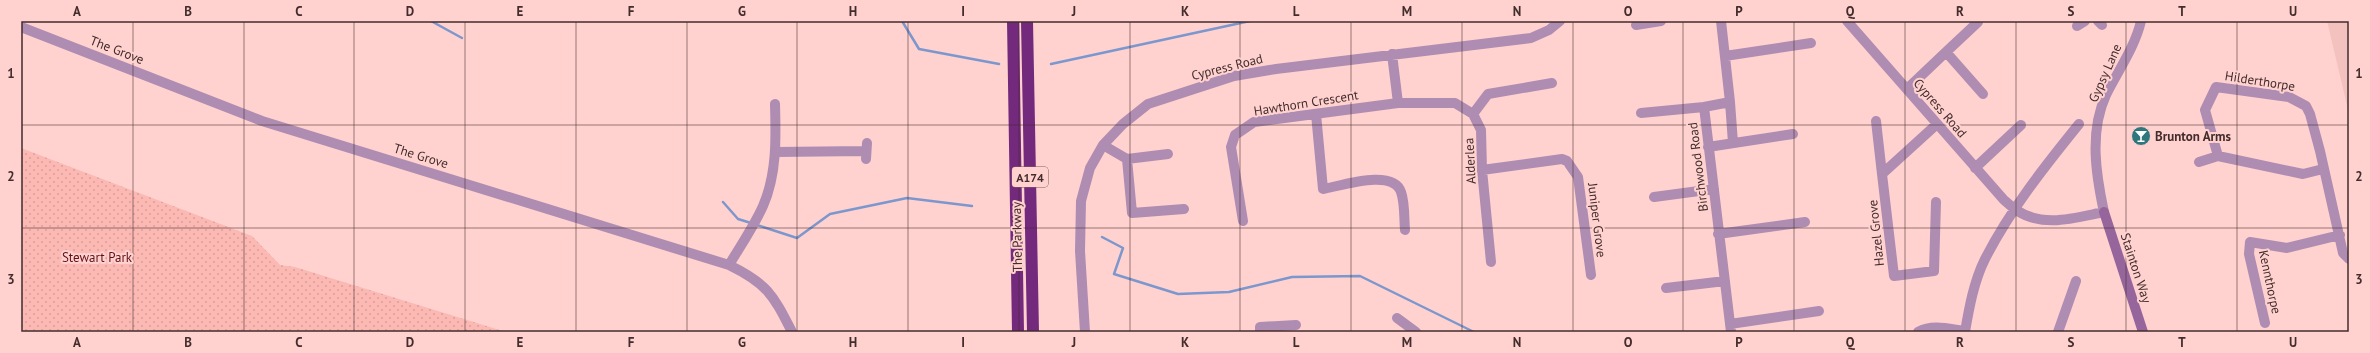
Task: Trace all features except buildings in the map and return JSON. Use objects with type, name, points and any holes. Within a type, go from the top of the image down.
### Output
[{"type":"highway","name":"The Parkway","points":[[1013,21],[1018,332]]},
{"type":"highway","name":"The Parkway","points":[[1027,21],[1033,332]]},
{"type":"street","name":"Cypress Road","points":[[1085,332],[1080,251],[1081,201],[1090,168],[1103,145],[1123,124],[1148,104],[1193,88],[1234,76],[1392,54],[1531,38],[1549,30],[1560,21]]},
{"type":"street","points":[[1636,25],[1661,21]]},
{"type":"street","points":[[1720,21],[1730,102],[1733,143]]},
{"type":"street","name":"Cypress Road","points":[[1847,21],[1994,190],[2015,210]]},
{"type":"street","name":"Gypsy Lane","points":[[2104,212],[2095,155],[2097,128],[2105,97],[2136,37],[2141,21]]},
{"type":"street","points":[[1907,89],[1978,22]]},
{"type":"street","name":"The Grove","points":[[21,27],[262,121],[730,265],[747,273],[767,288],[792,332]]},
{"type":"street","points":[[1725,56],[1812,43]]},
{"type":"street","points":[[1946,52],[1983,94]]},
{"type":"street","points":[[1392,54],[1398,103],[1455,103],[1473,114],[1488,94],[1552,83]]},
{"type":"street","name":"Hilderthorpe","points":[[2218,156],[2205,110],[2216,87],[2233,88],[2289,97],[2306,106],[2310,114],[2340,235],[2343,253],[2349,259]]},
{"type":"street","name":"Birchwood Road","points":[[1730,102],[1704,107],[1730,328]]},
{"type":"street","name":"Hawthorn Crescent","points":[[1243,221],[1231,147],[1235,136],[1254,122],[1398,103]]},
{"type":"street","points":[[730,265],[755,221],[768,191],[776,152],[775,104]]},
{"type":"street","points":[[1641,113],[1704,107]]},
{"type":"street","points":[[1316,114],[1323,189],[1379,178],[1392,182],[1401,192],[1405,230]]},
{"type":"street","name":"Alderlea","points":[[1473,114],[1481,130],[1482,170],[1491,262]]},
{"type":"street","name":"Hazel Grove","points":[[1876,120],[1894,276],[1934,271],[1936,202]]},
{"type":"street","points":[[1882,174],[1937,124]]},
{"type":"street","points":[[1918,332],[1926,328],[1965,331],[1975,286],[1985,260],[2027,192],[2079,124]]},
{"type":"street","points":[[1975,168],[2021,126]]},
{"type":"street","points":[[1708,147],[1793,134]]},
{"type":"street","points":[[1103,145],[1127,159],[1168,154]]},
{"type":"street","points":[[776,152],[866,151]]},
{"type":"street","points":[[2200,162],[2218,156],[2303,174],[2323,169]]},
{"type":"street","points":[[1127,159],[1132,213],[1184,209]]},
{"type":"street","name":"Juniper Grove","points":[[1482,170],[1562,159],[1567,161],[1578,177],[1591,275]]},
{"type":"street","points":[[1654,197],[1714,189]]},
{"type":"street","points":[[2015,210],[2042,220],[2054,221],[2104,212]]},
{"type":"street","name":"Stainton Way","points":[[2104,212],[2143,332]]},
{"type":"street","points":[[1718,234],[1805,222]]},
{"type":"street","name":"Kennthorpe","points":[[2265,323],[2249,254],[2250,242],[2287,248],[2340,235]]},
{"type":"street","points":[[1666,288],[1725,281]]},
{"type":"street","points":[[2058,332],[2076,281]]},
{"type":"street","points":[[1730,328],[1819,311]]},
{"type":"street","points":[[1397,318],[1416,332]]},
{"type":"street","points":[[1260,332],[1260,327],[1296,325]]},
{"type":"shaded area","points":[[2327,21],[2349,21],[2349,114]]},
{"type":"green space","name":"Stewart Park","points":[[21,148],[252,236],[280,265],[295,267],[506,332],[21,332]]},
{"type":"waterway","points":[[431,21],[462,38]]},
{"type":"waterway","points":[[902,21],[919,49],[999,64]]},
{"type":"waterway","points":[[1051,64],[1250,21]]},
{"type":"waterway","points":[[757,225],[797,238],[830,214],[907,198],[972,206]]},
{"type":"waterway","points":[[723,202],[738,219],[751,223]]},
{"type":"waterway","points":[[1102,237],[1123,248],[1114,274],[1178,294],[1229,292],[1292,277],[1360,276],[1474,332]]},
{"type":"place","name":"Brunton Arms","points":[[2141,136]]}]
